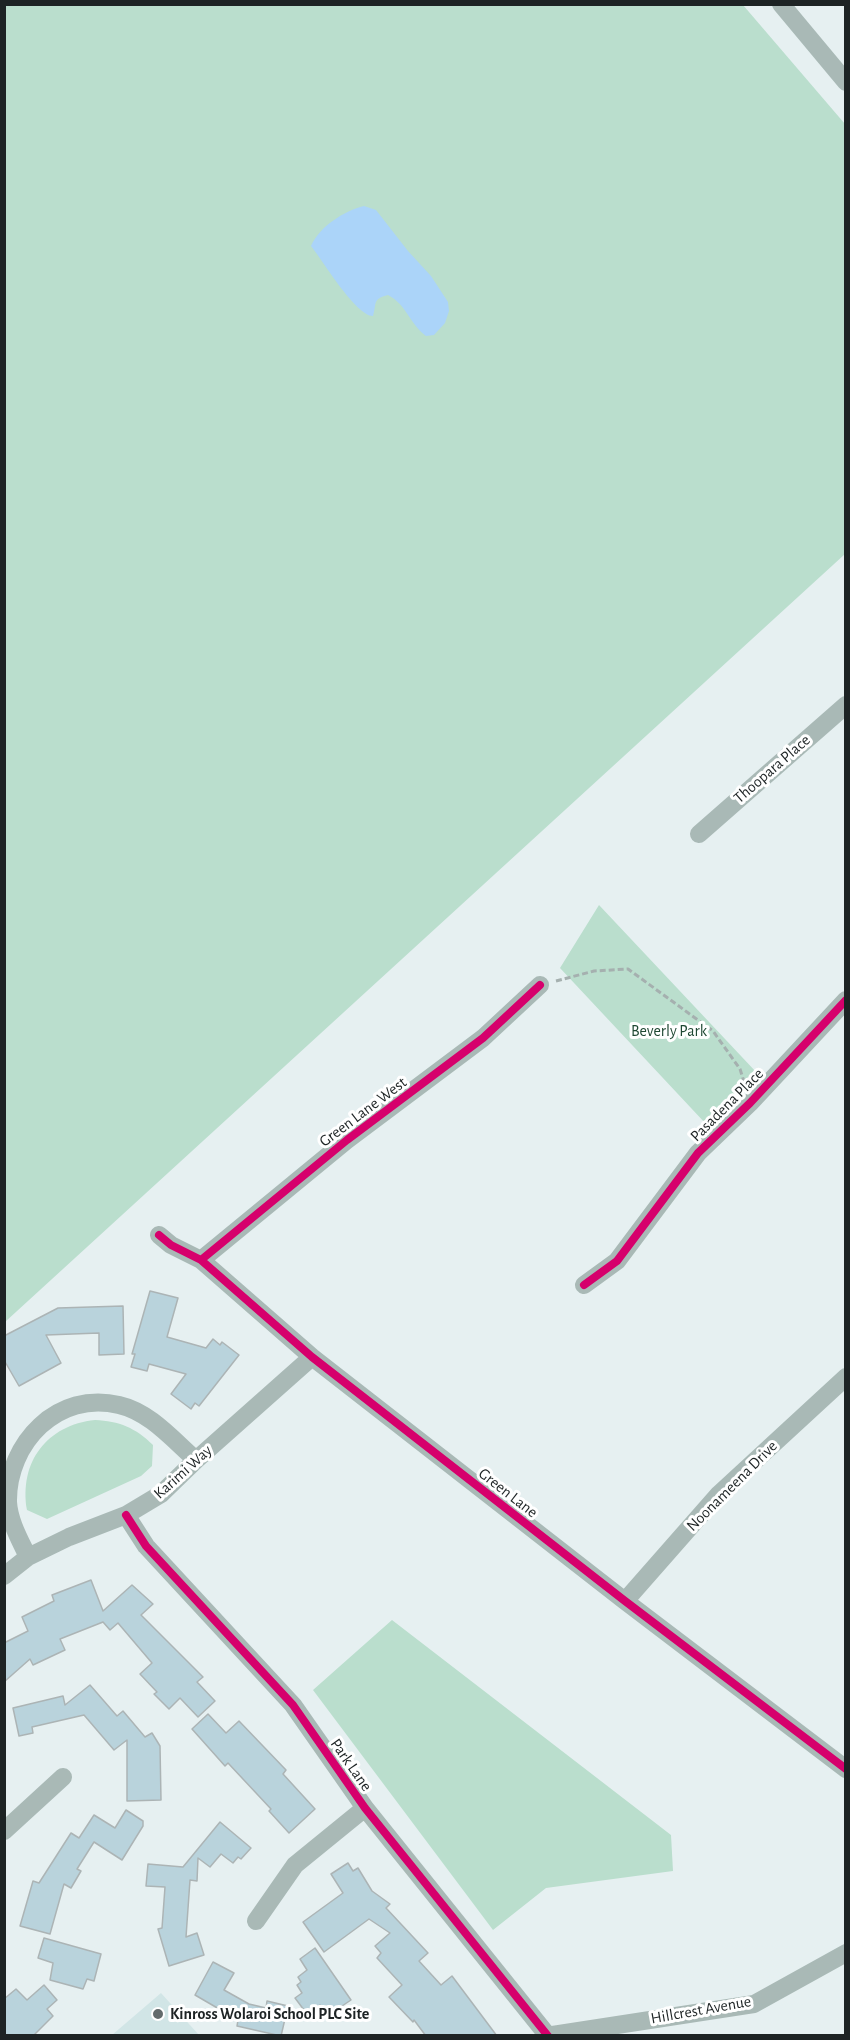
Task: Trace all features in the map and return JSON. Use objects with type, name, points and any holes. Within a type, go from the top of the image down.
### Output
[{"type":"street","points":[[781,4],[846,82]]},
{"type":"street","name":"Thoopara Place","points":[[699,834],[846,705]]},
{"type":"street","name":"Green Lane West","points":[[201,1260],[347,1140],[483,1038],[540,985]]},
{"type":"street","name":"Pasadena Place","points":[[584,1285],[617,1261],[698,1154],[750,1103],[846,1000]]},
{"type":"street","name":"Green Lane","points":[[159,1235],[171,1245],[201,1260],[312,1357],[625,1601],[846,1769]]},
{"type":"street","name":"Karimi Way","points":[[4,1576],[28,1557],[69,1537],[126,1515],[161,1494],[312,1357]]},
{"type":"street","name":"Noonameena Drive","points":[[625,1601],[719,1494],[846,1377]]},
{"type":"street","points":[[28,1557],[10,1512],[8,1502],[10,1476],[19,1450],[24,1443],[38,1427],[58,1412],[94,1403],[120,1405],[145,1416],[196,1460]]},
{"type":"street","name":"Park Lane","points":[[126,1515],[146,1546],[293,1705],[365,1808],[547,2035]]},
{"type":"street","points":[[4,1831],[63,1777]]},
{"type":"street","points":[[256,1921],[295,1865],[365,1808]]},
{"type":"street","name":"Hillcrest Avenue","points":[[547,2035],[754,2004],[846,1953]]},
{"type":"path","points":[[540,985],[594,971],[628,969],[713,1031],[740,1069],[750,1103]]},
{"type":"shaded area","name":"Kinross Wolaroi School PLC Site","points":[[161,1993],[199,2035],[112,2035]]},
{"type":"green space","points":[[5,5],[743,5],[845,124],[845,554],[5,1322]]},
{"type":"green space","name":"Beverly Park","points":[[599,905],[757,1073],[706,1124],[560,968]]},
{"type":"green space","points":[[95,1420],[127,1426],[147,1439],[153,1445],[152,1466],[141,1476],[47,1519],[27,1510],[28,1476],[32,1462],[40,1449],[63,1429]]},
{"type":"green space","points":[[392,1620],[671,1835],[673,1871],[546,1888],[493,1930],[313,1690]]},
{"type":"water","points":[[364,206],[376,210],[431,276],[448,302],[449,311],[445,323],[434,335],[426,336],[420,331],[400,304],[388,295],[377,300],[373,316],[366,314],[340,287],[311,246],[320,232],[333,220]]},
{"type":"building","points":[[150,1291],[178,1298],[167,1337],[206,1348],[213,1339],[220,1345],[222,1342],[239,1355],[199,1406],[195,1403],[191,1409],[171,1394],[186,1374],[149,1364],[147,1371],[131,1367],[135,1354],[132,1354]]},
{"type":"building","points":[[123,1306],[124,1354],[99,1355],[99,1333],[46,1335],[61,1363],[19,1386],[4,1360],[4,1336],[58,1308]]},
{"type":"building","points":[[91,1580],[103,1611],[132,1585],[153,1604],[141,1615],[203,1677],[197,1682],[215,1701],[198,1717],[180,1698],[169,1709],[154,1694],[157,1692],[140,1674],[152,1663],[118,1623],[110,1630],[103,1622],[60,1639],[65,1650],[33,1665],[30,1659],[4,1682],[4,1643],[28,1631],[22,1617],[54,1601],[52,1595]]},
{"type":"building","points":[[90,1685],[117,1716],[123,1711],[145,1737],[152,1733],[160,1746],[161,1800],[127,1801],[127,1740],[114,1750],[84,1715],[32,1727],[33,1733],[19,1736],[13,1708],[63,1696],[65,1705]]},
{"type":"building","points":[[208,1714],[226,1733],[239,1721],[286,1770],[283,1774],[315,1809],[289,1833],[269,1811],[271,1809],[228,1763],[225,1766],[192,1729]]},
{"type":"building","points":[[126,1810],[143,1821],[143,1826],[122,1860],[94,1842],[77,1869],[81,1871],[71,1888],[64,1884],[50,1934],[20,1926],[33,1881],[39,1883],[71,1833],[79,1838],[94,1815],[115,1828]]},
{"type":"building","points":[[220,1822],[251,1848],[241,1859],[238,1857],[233,1863],[221,1854],[210,1867],[198,1858],[197,1881],[190,1880],[186,1937],[197,1933],[204,1955],[169,1966],[158,1929],[162,1928],[165,1887],[146,1886],[148,1864],[183,1867]]},
{"type":"building","points":[[348,1863],[353,1871],[358,1868],[372,1891],[390,1904],[386,1908],[428,1953],[419,1961],[441,1985],[452,1976],[497,2036],[426,2036],[414,2020],[413,2022],[389,1997],[402,1985],[377,1958],[381,1953],[375,1946],[390,1933],[369,1919],[324,1952],[303,1922],[343,1893],[331,1874]]},
{"type":"building","points":[[44,1938],[101,1954],[94,1981],[87,1979],[83,1989],[50,1980],[53,1963],[38,1958]]},
{"type":"building","points":[[315,1948],[351,2000],[327,2016],[320,2005],[307,2014],[295,1998],[302,1993],[297,1985],[301,1982],[298,1977],[307,1970],[300,1959]]},
{"type":"building","points":[[213,1962],[234,1973],[224,1990],[249,2004],[266,2008],[267,2001],[288,2006],[281,2036],[237,2026],[238,2020],[195,1995]]},
{"type":"building","points":[[44,1985],[57,2000],[47,2009],[53,2016],[33,2036],[4,2036],[4,1999],[16,1989],[27,2000]]},
{"type":"cycle path","points":[[201,1260],[347,1140],[483,1038],[540,985]]},
{"type":"cycle path","points":[[584,1285],[617,1261],[698,1153],[750,1103],[846,1000]]},
{"type":"cycle path","points":[[159,1235],[171,1245],[201,1260],[312,1357],[625,1601],[846,1769]]},
{"type":"cycle path","points":[[126,1515],[146,1546],[293,1705],[365,1808],[548,2036]]},
{"type":"place","name":"Kinross Wolaroi School PLC Site","points":[[158,2014]]}]
